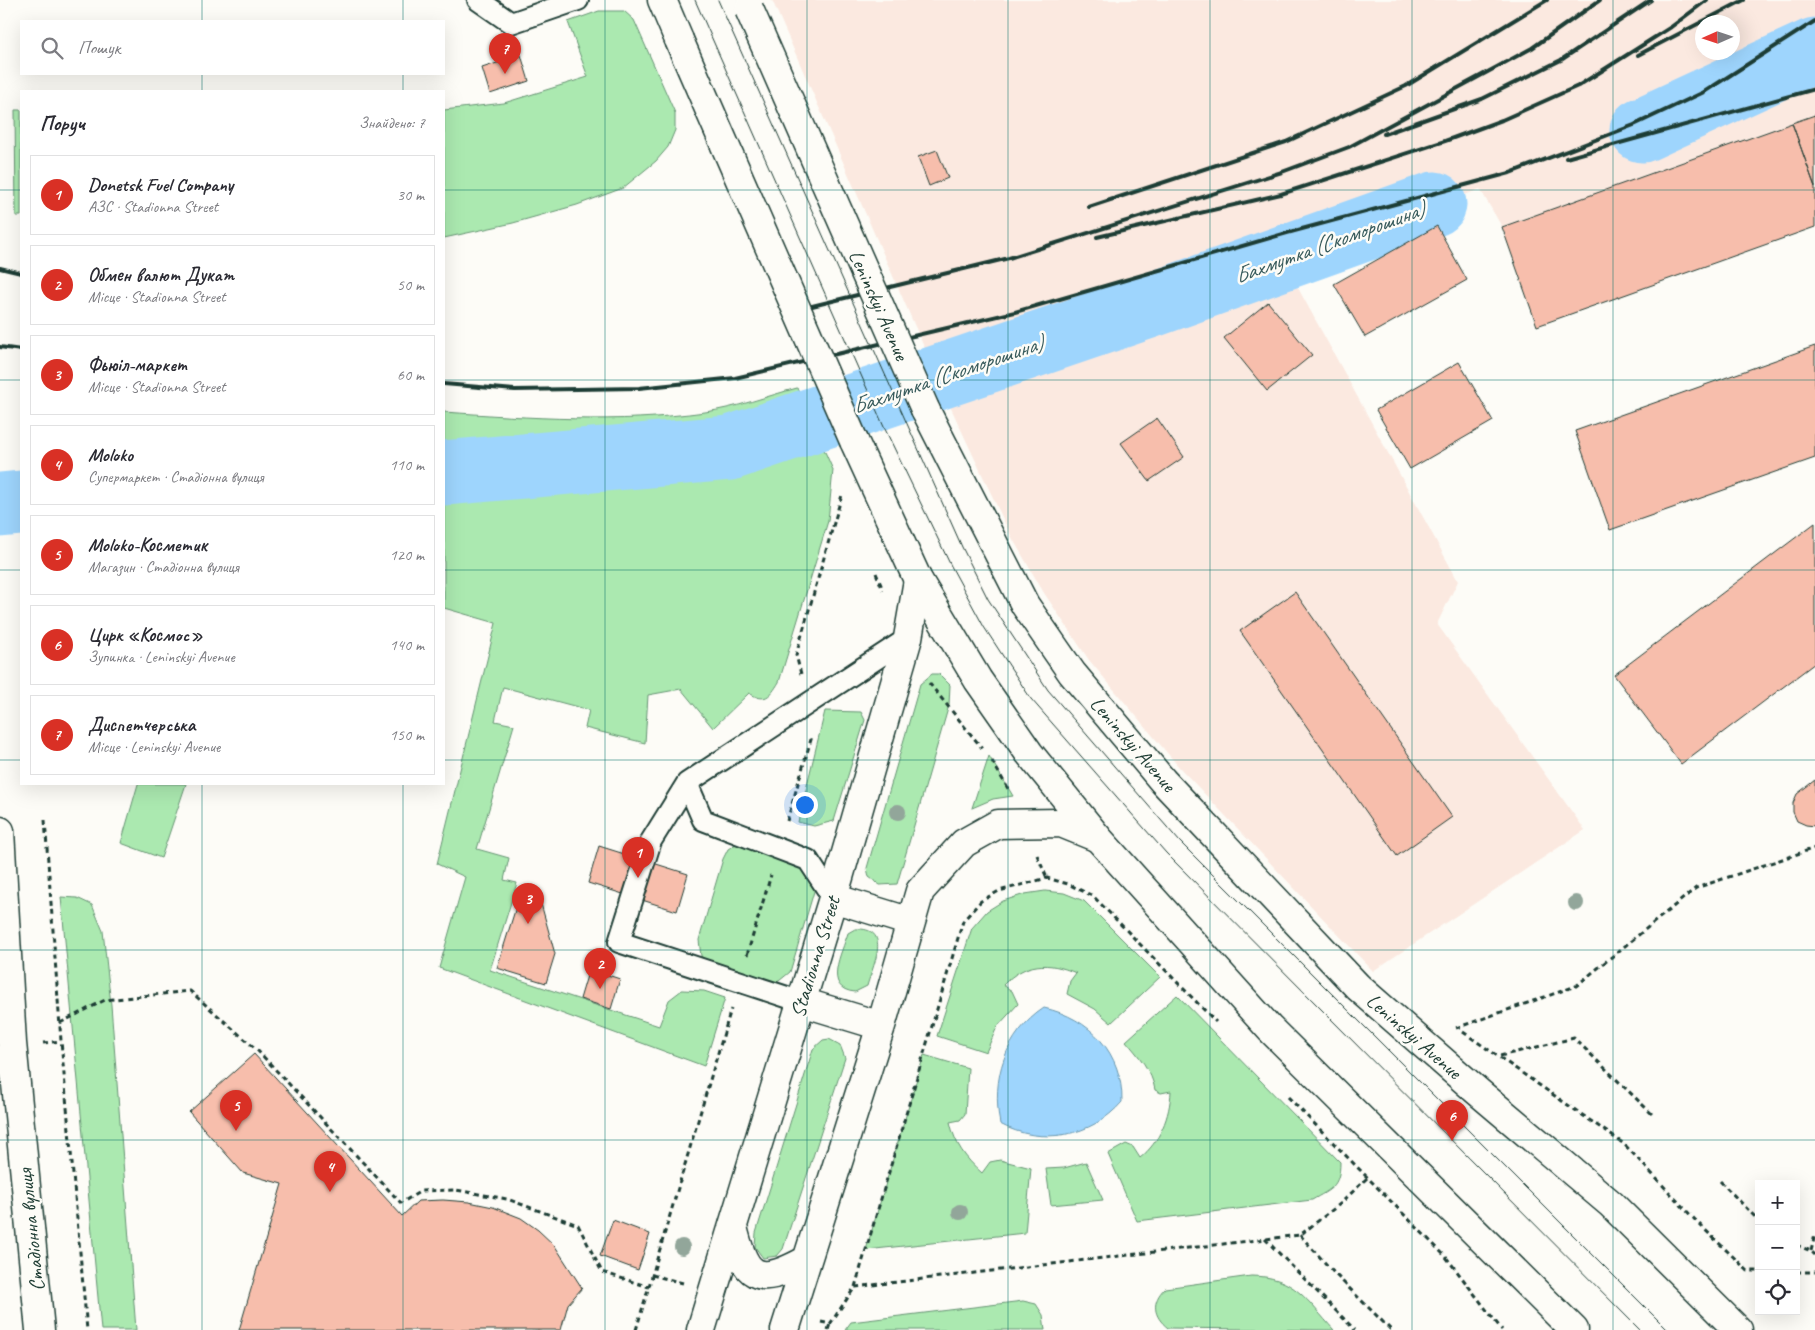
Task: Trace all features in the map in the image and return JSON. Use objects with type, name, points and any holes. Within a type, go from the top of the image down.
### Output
[{"type":"main road","points":[[662,0],[854,441],[918,580],[978,680],[1029,753],[1098,838],[1270,1029],[1574,1330]]},
{"type":"main road","name":"Leninskyi Avenue","points":[[747,5],[925,409],[1025,605],[1072,673],[1163,781],[1358,987],[1477,1092],[1611,1204],[1738,1330]]},
{"type":"main road","name":"Stadionna Street","points":[[701,1330],[833,898],[908,638],[918,580]]},
{"type":"main road","points":[[788,1321],[805,1261],[881,1026],[920,891],[964,843],[998,824],[1024,822],[1061,823],[1098,838]]},
{"type":"main road","name":"Стадіонна вулиця","points":[[0,831],[12,1043],[40,1330]]},
{"type":"main road","points":[[833,898],[911,922]]},
{"type":"main road","points":[[802,1002],[881,1026]]},
{"type":"main road","points":[[733,1227],[739,1254],[748,1268],[765,1277],[784,1273],[805,1261]]},
{"type":"lane","points":[[478,0],[511,23],[578,0]]},
{"type":"lane","points":[[802,1002],[619,942],[651,841],[687,783],[908,638]]},
{"type":"lane","points":[[687,783],[703,820],[808,860],[833,898]]},
{"type":"path","points":[[882,590],[908,638],[925,678],[983,749]]},
{"type":"path","points":[[989,756],[1013,796],[1047,878]]},
{"type":"path","points":[[46,820],[60,1023],[87,1330]]},
{"type":"path","points":[[1456,1028],[1576,986],[1696,888],[1815,848]]},
{"type":"path","points":[[828,1330],[855,1287],[963,921],[981,901],[999,891],[1047,878],[1068,884],[1093,896],[1217,1023]]},
{"type":"path","points":[[60,1023],[105,1000],[190,991],[257,1050],[401,1203],[421,1191],[456,1190],[507,1199],[578,1225],[602,1272],[649,1286]]},
{"type":"path","points":[[1448,1023],[1500,1056],[1624,1144],[1698,1223],[1748,1271],[1755,1271]]},
{"type":"path","points":[[1500,1056],[1574,1038],[1653,1115]]},
{"type":"path","points":[[1285,1093],[1446,1257],[1502,1330]]},
{"type":"path","points":[[855,1287],[1300,1235],[1340,1204],[1367,1178]]},
{"type":"path","points":[[1720,1181],[1755,1217]]},
{"type":"path","points":[[1300,1235],[1335,1274],[1391,1330]]},
{"type":"path","points":[[1811,1250],[1815,1235]]},
{"type":"path","points":[[1264,1239],[1355,1330]]},
{"type":"path","points":[[1800,1246],[1811,1250],[1815,1254]]},
{"type":"path","points":[[1800,1272],[1815,1272]]},
{"type":"path","points":[[652,1275],[712,1292]]},
{"type":"path","points":[[788,1321],[830,1324]]},
{"type":"shaded area","points":[[772,0],[1815,0],[1815,115],[1502,227],[1480,189],[1286,266],[1458,581],[1437,624],[1585,830],[1373,971],[1179,767],[1089,660],[1044,593],[1011,536],[949,404]]},
{"type":"green space","points":[[599,11],[624,11],[634,20],[675,113],[675,130],[668,147],[656,161],[623,188],[577,205],[513,223],[445,238],[445,110],[504,103],[588,77],[568,22]]},
{"type":"green space","points":[[15,110],[20,110],[20,216],[16,216]]},
{"type":"green space","points":[[797,388],[833,470],[828,521],[776,687],[770,695],[763,698],[749,693],[713,728],[681,689],[648,695],[645,743],[585,728],[589,710],[503,687],[495,721],[514,725],[477,849],[509,858],[504,880],[517,883],[490,970],[659,1026],[669,1000],[682,990],[704,991],[725,998],[704,1066],[439,968],[465,877],[437,864],[496,623],[445,608],[445,412],[574,419],[640,418],[705,412],[751,402]]},
{"type":"green space","points":[[932,674],[939,674],[950,685],[949,705],[897,884],[880,885],[869,877],[867,868],[920,684]]},
{"type":"green space","points":[[825,711],[861,712],[865,720],[834,821],[814,826],[798,822]]},
{"type":"green space","points":[[989,756],[1013,796],[993,799],[972,808]]},
{"type":"green space","points":[[138,785],[186,785],[161,858],[121,843]]},
{"type":"green space","points":[[736,844],[808,867],[815,888],[790,972],[779,981],[767,983],[713,967],[701,956],[699,940],[723,859],[728,849]]},
{"type":"green space","points":[[1045,891],[1064,893],[1084,901],[1160,977],[1111,1023],[1095,1009],[1067,994],[1070,981],[1076,973],[1046,965],[1028,968],[1011,977],[1003,985],[1012,991],[1018,1004],[997,1027],[986,1052],[937,1036],[972,928],[987,911],[1003,901],[1025,894]]},
{"type":"green space","points":[[61,897],[77,898],[92,905],[103,931],[111,1005],[136,1330],[101,1330]]},
{"type":"green space","points":[[855,929],[867,930],[874,934],[878,949],[867,986],[855,992],[845,989],[839,984],[837,969],[848,933]]},
{"type":"green space","points":[[1177,995],[1340,1162],[1338,1177],[1329,1190],[1312,1200],[1137,1221],[1108,1154],[1126,1144],[1133,1147],[1140,1158],[1147,1152],[1163,1128],[1169,1110],[1171,1091],[1161,1093],[1155,1090],[1148,1070],[1126,1041]]},
{"type":"green space","points":[[829,1039],[840,1045],[845,1058],[783,1249],[777,1256],[763,1258],[755,1247],[756,1233],[813,1049],[823,1040]]},
{"type":"green space","points":[[924,1055],[968,1068],[965,1114],[960,1120],[950,1122],[958,1144],[971,1162],[982,1173],[990,1162],[1000,1160],[1031,1168],[1025,1233],[866,1250]]},
{"type":"green space","points":[[1086,1162],[1103,1200],[1051,1205],[1046,1169],[1064,1168]]},
{"type":"green space","points":[[1251,1276],[1279,1280],[1289,1285],[1307,1300],[1334,1330],[1168,1328],[1159,1319],[1156,1309],[1157,1298],[1165,1288]]},
{"type":"green space","points":[[1023,1301],[1036,1304],[1043,1315],[1045,1330],[845,1330],[851,1322]]},
{"type":"water","points":[[1044,1008],[1076,1020],[1101,1040],[1117,1068],[1121,1084],[1122,1102],[1110,1114],[1081,1130],[1049,1136],[1032,1135],[1000,1124],[998,1107],[1000,1074],[1004,1059],[1019,1031]]},
{"type":"building","points":[[521,55],[529,81],[490,94],[482,68]]},
{"type":"building","points":[[1815,115],[1815,187],[1792,123]]},
{"type":"building","points":[[1792,123],[1815,187],[1815,227],[1537,326],[1502,227]]},
{"type":"building","points":[[937,150],[948,178],[929,186],[918,157]]},
{"type":"building","points":[[1437,226],[1467,280],[1365,337],[1334,284]]},
{"type":"building","points":[[1268,302],[1312,355],[1267,391],[1224,338]]},
{"type":"building","points":[[1815,346],[1815,458],[1610,530],[1575,431]]},
{"type":"building","points":[[1459,362],[1493,421],[1410,469],[1376,410]]},
{"type":"building","points":[[1157,418],[1184,457],[1149,481],[1121,443]]},
{"type":"building","points":[[1815,523],[1815,663],[1681,764],[1614,675]]},
{"type":"building","points":[[1295,592],[1452,817],[1397,856],[1240,631]]},
{"type":"building","points":[[1815,780],[1815,826],[1797,821],[1793,812],[1793,803],[1797,794]]},
{"type":"building","points":[[599,846],[688,874],[677,911],[588,883]]},
{"type":"building","points":[[522,888],[538,893],[555,954],[546,983],[497,968]]},
{"type":"building","points":[[589,969],[620,979],[611,1009],[580,999]]},
{"type":"building","points":[[254,1054],[402,1216],[418,1201],[469,1202],[493,1207],[521,1218],[538,1230],[555,1246],[582,1288],[568,1304],[561,1330],[239,1330],[282,1184],[243,1173],[189,1112]]},
{"type":"building","points":[[613,1220],[650,1234],[638,1270],[600,1256]]},
{"type":"waterway","name":"Бахмутка (Скоморошина)","points":[[1642,130],[1815,50]]},
{"type":"waterway","name":"Бахмутка (Скоморошина)","points":[[445,473],[730,448],[1149,306],[1434,204]]},
{"type":"waterway","name":"Бахмутка (Скоморошина)","points":[[0,505],[20,503]]},
{"type":"tram line","points":[[695,0],[884,427],[951,566],[984,627],[1031,699],[1166,853],[1640,1330]]},
{"type":"tram line","points":[[718,0],[962,547],[988,599],[1048,690],[1180,842],[1668,1330]]},
{"type":"railway","points":[[1089,207],[1286,142],[1406,86],[1547,0]]},
{"type":"railway","points":[[808,307],[1009,258],[1282,172],[1349,147],[1532,48],[1600,0]]},
{"type":"railway","points":[[1384,134],[1482,99],[1561,60],[1651,0]]},
{"type":"railway","points":[[1097,237],[1281,194],[1445,141],[1502,120],[1578,86],[1671,27],[1707,0]]},
{"type":"railway","points":[[1638,55],[1744,0]]},
{"type":"railway","points":[[445,384],[515,390],[639,388],[735,378],[1015,312],[1287,233],[1510,173],[1634,125],[1704,92],[1815,21]]},
{"type":"railway","points":[[1566,158],[1815,89]]},
{"type":"railway","points":[[0,268],[20,273]]},
{"type":"railway","points":[[0,347],[20,350]]},
{"type":"place","name":"Диспетчерська","points":[[505,74]]},
{"type":"place","name":"Donetsk Fuel Company","points":[[638,878]]},
{"type":"place","name":"Фьюіл-маркет","points":[[528,924]]},
{"type":"place","name":"Обмен валют Дукат","points":[[600,989]]},
{"type":"place","name":"Moloko-Косметик","points":[[236,1131]]},
{"type":"place","name":"Цирк «Космос»","points":[[1452,1141]]},
{"type":"place","name":"Moloko","points":[[330,1192]]}]
